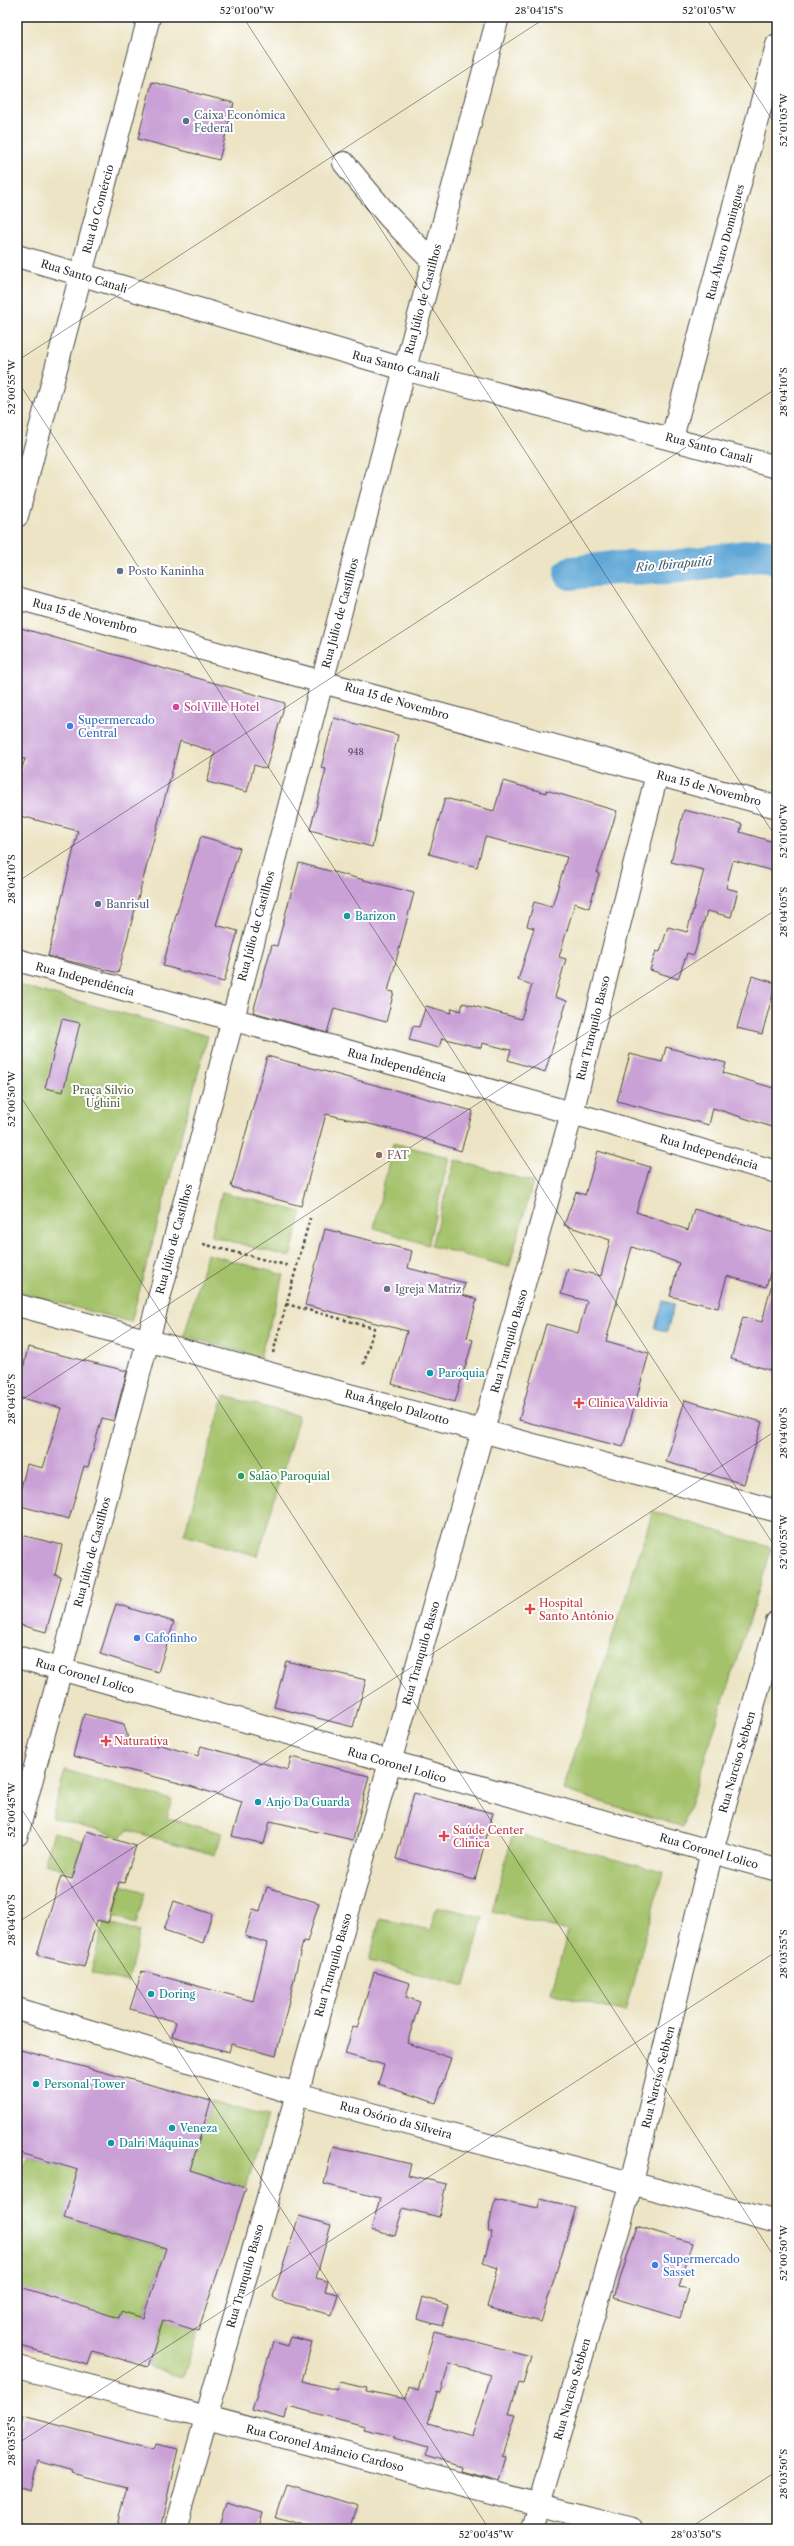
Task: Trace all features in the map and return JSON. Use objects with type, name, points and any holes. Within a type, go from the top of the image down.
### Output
[{"type":"street","name":"Rua do Comércio","points":[[17,516],[149,17]]},
{"type":"street","name":"Rua Júlio de Castilhos","points":[[17,1835],[498,17]]},
{"type":"street","name":"Rua Álvaro Domingues","points":[[672,438],[777,45]]},
{"type":"street","points":[[344,163],[389,217],[433,262]]},
{"type":"street","name":"Rua Santo Canali","points":[[17,256],[404,369],[672,438],[777,467]]},
{"type":"street","name":"Rua 15 de Novembro","points":[[17,598],[322,680],[777,807]]},
{"type":"street","name":"Rua Tranquilo Basso","points":[[175,2529],[205,2417],[484,1431],[572,1113],[657,774]]},
{"type":"street","name":"Rua Independência","points":[[17,960],[572,1113],[777,1172]]},
{"type":"street","name":"Rua Ângelo Dalzotto","points":[[17,1305],[777,1511]]},
{"type":"street","name":"Rua Narciso Sebben","points":[[532,2529],[632,2182],[712,1851],[777,1622]]},
{"type":"street","name":"Rua Coronel Lolico","points":[[17,1657],[389,1763],[777,1870]]},
{"type":"street","name":"Rua Osório da Silveira","points":[[17,2009],[297,2094],[632,2182],[777,2222]]},
{"type":"street","name":"Rua Coronel Amâncio Cardoso","points":[[17,2367],[632,2529]]},
{"type":"path","points":[[268,1373],[310,1218]]},
{"type":"path","points":[[203,1244],[289,1266]]},
{"type":"path","points":[[286,1304],[374,1328],[363,1366]]},
{"type":"green space","name":"Praça Silvio Ughini","points":[[17,985],[208,1036],[131,1322],[17,1292]]},
{"type":"green space","points":[[393,1143],[449,1157],[428,1245],[374,1228]]},
{"type":"green space","points":[[455,1160],[533,1182],[509,1267],[431,1246]]},
{"type":"green space","points":[[222,1192],[302,1212],[290,1257],[211,1236]]},
{"type":"green space","points":[[207,1254],[284,1275],[260,1357],[184,1336]]},
{"type":"green space","name":"Salão Paroquial","points":[[224,1396],[299,1416],[258,1556],[184,1535]]},
{"type":"green space","points":[[653,1511],[772,1548],[683,1827],[563,1790]]},
{"type":"green space","points":[[65,1770],[172,1800],[167,1818],[222,1833],[215,1855],[127,1830],[121,1837],[52,1818]]},
{"type":"green space","points":[[54,1832],[83,1841],[74,1872],[44,1864]]},
{"type":"green space","points":[[513,1833],[663,1872],[625,2012],[551,1993],[568,1931],[492,1911]]},
{"type":"green space","points":[[122,1885],[145,1892],[136,1923],[113,1916]]},
{"type":"green space","points":[[437,1906],[483,1917],[465,1986],[369,1961],[380,1918],[430,1930]]},
{"type":"green space","points":[[104,1922],[140,1931],[128,1982],[91,1973]]},
{"type":"green space","points":[[211,2101],[267,2117],[246,2188],[190,2170]]},
{"type":"green space","points":[[64,2125],[90,2133],[64,2218],[218,2265],[214,2278],[161,2262],[144,2314],[198,2331],[183,2378],[148,2367],[162,2324],[121,2312],[107,2355],[93,2351],[17,2286],[17,2249],[19,2249],[26,2225],[17,2223],[17,2165],[22,2166],[26,2155],[52,2163]]},
{"type":"water","points":[[663,1301],[674,1304],[667,1332],[655,1328]]},
{"type":"building","name":"Caixa Econômica Federal","points":[[152,82],[234,103],[219,160],[138,139]]},
{"type":"building","points":[[17,627],[285,703],[266,769],[254,765],[247,792],[207,782],[215,752],[180,741],[118,973],[48,956],[78,831],[17,815],[17,783],[25,759],[17,758]]},
{"type":"building","points":[[334,718],[398,735],[372,847],[310,830],[326,769],[321,768]]},
{"type":"building","points":[[503,781],[546,793],[546,790],[617,811],[597,873],[599,874],[589,908],[575,903],[559,957],[566,959],[555,997],[567,1001],[545,1072],[508,1060],[511,1050],[482,1043],[481,1048],[442,1038],[439,1048],[409,1040],[413,1026],[419,1027],[426,1006],[451,1013],[452,1008],[461,1011],[463,1003],[521,1019],[532,985],[518,980],[534,928],[527,926],[534,902],[552,907],[567,857],[485,837],[477,867],[429,854],[445,798],[494,811]]},
{"type":"building","points":[[684,810],[742,824],[740,832],[777,843],[777,872],[733,860],[726,888],[738,891],[731,917],[707,911],[694,955],[687,953],[678,979],[650,970],[656,951],[660,952],[668,927],[687,932],[704,870],[671,862]]},
{"type":"building","points":[[201,836],[240,848],[216,925],[238,931],[224,982],[163,966],[176,915]]},
{"type":"building","points":[[299,863],[414,893],[388,991],[394,992],[386,1022],[334,1008],[327,1033],[253,1012],[272,945],[277,946]]},
{"type":"building","points":[[752,976],[776,983],[762,1034],[737,1028]]},
{"type":"building","points":[[62,1019],[80,1023],[63,1092],[45,1088]]},
{"type":"building","points":[[666,1047],[726,1063],[723,1073],[777,1089],[777,1111],[772,1127],[713,1108],[709,1125],[617,1101],[630,1054],[662,1062]]},
{"type":"building","points":[[267,1056],[473,1111],[461,1151],[404,1132],[326,1114],[301,1206],[231,1187]]},
{"type":"building","points":[[598,1151],[650,1167],[636,1212],[688,1230],[694,1209],[777,1234],[777,1248],[766,1287],[727,1276],[718,1308],[670,1296],[679,1263],[632,1247],[606,1341],[649,1353],[623,1447],[519,1420],[546,1324],[578,1333],[587,1301],[561,1294],[568,1268],[601,1276],[610,1240],[564,1225],[576,1192],[585,1195]]},
{"type":"building","name":"Igreja Matriz","points":[[325,1229],[412,1251],[408,1268],[465,1283],[462,1295],[477,1299],[467,1338],[473,1340],[455,1402],[392,1384],[407,1331],[305,1305]]},
{"type":"building","points":[[772,1283],[777,1283],[777,1372],[731,1359],[743,1317],[762,1322]]},
{"type":"building","points":[[28,1347],[127,1371],[114,1421],[102,1418],[88,1467],[84,1466],[69,1519],[17,1505],[27,1464],[43,1468],[61,1408],[17,1397]]},
{"type":"building","points":[[685,1400],[762,1422],[744,1484],[666,1462]]},
{"type":"building","points":[[17,1534],[62,1545],[55,1575],[61,1577],[46,1632],[17,1624],[17,1572],[21,1559],[17,1558]]},
{"type":"building","name":"Cafofinho","points":[[116,1604],[174,1622],[158,1672],[100,1654]]},
{"type":"building","points":[[286,1661],[366,1680],[353,1727],[274,1707]]},
{"type":"building","points":[[84,1714],[124,1724],[128,1739],[158,1746],[158,1744],[198,1756],[201,1746],[288,1770],[291,1757],[369,1776],[353,1840],[270,1821],[264,1844],[232,1836],[242,1802],[183,1784],[73,1756]]},
{"type":"building","name":"Saúde Center Clínica","points":[[414,1793],[493,1813],[475,1880],[396,1859]]},
{"type":"building","points":[[87,1831],[136,1846],[124,1883],[119,1882],[108,1923],[97,1920],[84,1967],[37,1955],[61,1876],[72,1879]]},
{"type":"building","points":[[267,1887],[319,1903],[307,1942],[303,1941],[276,2056],[231,2044],[229,2052],[172,2036],[176,2022],[130,2009],[142,1971],[253,2001],[267,1943],[245,1936],[253,1909],[260,1911]]},
{"type":"building","points":[[174,1901],[212,1914],[203,1943],[164,1930]]},
{"type":"building","points":[[374,1972],[410,1983],[406,1997],[420,2002],[407,2043],[451,2058],[436,2103],[378,2084],[384,2065],[345,2054],[353,2027],[357,2028]]},
{"type":"building","points":[[17,2049],[211,2101],[190,2170],[246,2188],[198,2331],[163,2320],[148,2367],[93,2351],[88,2365],[17,2345],[17,2286],[119,2318],[121,2311],[143,2318],[166,2248],[64,2218],[78,2170],[17,2152]]},
{"type":"building","points":[[333,2146],[411,2164],[408,2175],[446,2184],[439,2217],[403,2208],[395,2236],[371,2230],[380,2198],[324,2184]]},
{"type":"building","points":[[495,2199],[538,2208],[540,2199],[576,2207],[541,2322],[487,2307],[498,2268],[483,2263],[492,2232],[488,2231]]},
{"type":"building","points":[[299,2216],[331,2225],[316,2278],[328,2281],[325,2291],[338,2294],[332,2315],[279,2301],[273,2297]]},
{"type":"building","name":"Supermercado Sasset","points":[[637,2226],[692,2243],[679,2287],[689,2289],[680,2318],[614,2298]]},
{"type":"building","points":[[423,2297],[448,2305],[442,2326],[417,2319]]},
{"type":"building","points":[[434,2331],[531,2356],[523,2384],[519,2383],[509,2414],[515,2415],[502,2456],[506,2457],[499,2481],[461,2471],[462,2467],[425,2456],[428,2448],[394,2438],[395,2436],[364,2429],[365,2426],[288,2406],[285,2419],[252,2410],[273,2342],[287,2346],[290,2337],[312,2342],[302,2381],[337,2390],[339,2382],[367,2388],[366,2391],[406,2399],[409,2388],[418,2391]],"holes":[[[449,2363],[491,2375],[472,2436],[428,2423],[437,2392],[441,2393]]]},
{"type":"building","points":[[23,2416],[154,2450],[156,2444],[178,2449],[160,2529],[116,2529],[127,2487],[72,2473],[73,2471],[38,2461],[30,2490],[17,2486],[17,2439]]},
{"type":"building","points":[[287,2484],[358,2506],[350,2529],[314,2529],[276,2518]]},
{"type":"building","points":[[227,2502],[262,2513],[257,2529],[219,2529]]},
{"type":"waterway","name":"Rio Ibirapuitã","points":[[571,573],[612,568],[673,567],[759,555],[777,557]]},
{"type":"place","name":"Caixa Econômica Federal","points":[[186,121]]},
{"type":"place","name":"Posto Kaninha","points":[[120,571]]},
{"type":"place","name":"Sol Ville Hotel","points":[[176,707]]},
{"type":"place","name":"Supermercado Central","points":[[70,726]]},
{"type":"place","name":"Banrisul","points":[[98,904]]},
{"type":"place","name":"Barizon","points":[[347,916]]},
{"type":"place","name":"FAT","points":[[379,1155]]},
{"type":"place","name":"Igreja Matriz","points":[[387,1289]]},
{"type":"place","name":"Paróquia","points":[[430,1373]]},
{"type":"place","name":"Clínica Valdivia","points":[[579,1403]]},
{"type":"place","name":"Salão Paroquial","points":[[241,1476]]},
{"type":"place","name":"Hospital Santo Antônio","points":[[530,1609]]},
{"type":"place","name":"Cafofinho","points":[[137,1638]]},
{"type":"place","name":"Naturativa","points":[[106,1741]]},
{"type":"place","name":"Anjo Da Guarda","points":[[258,1802]]},
{"type":"place","name":"Saúde Center Clínica","points":[[444,1836]]},
{"type":"place","name":"Doring","points":[[151,1994]]},
{"type":"place","name":"Personal Tower","points":[[36,2084]]},
{"type":"place","name":"Veneza","points":[[172,2128]]},
{"type":"place","name":"Dalri Máquinas","points":[[111,2143]]},
{"type":"place","name":"Supermercado Sasset","points":[[655,2265]]}]
